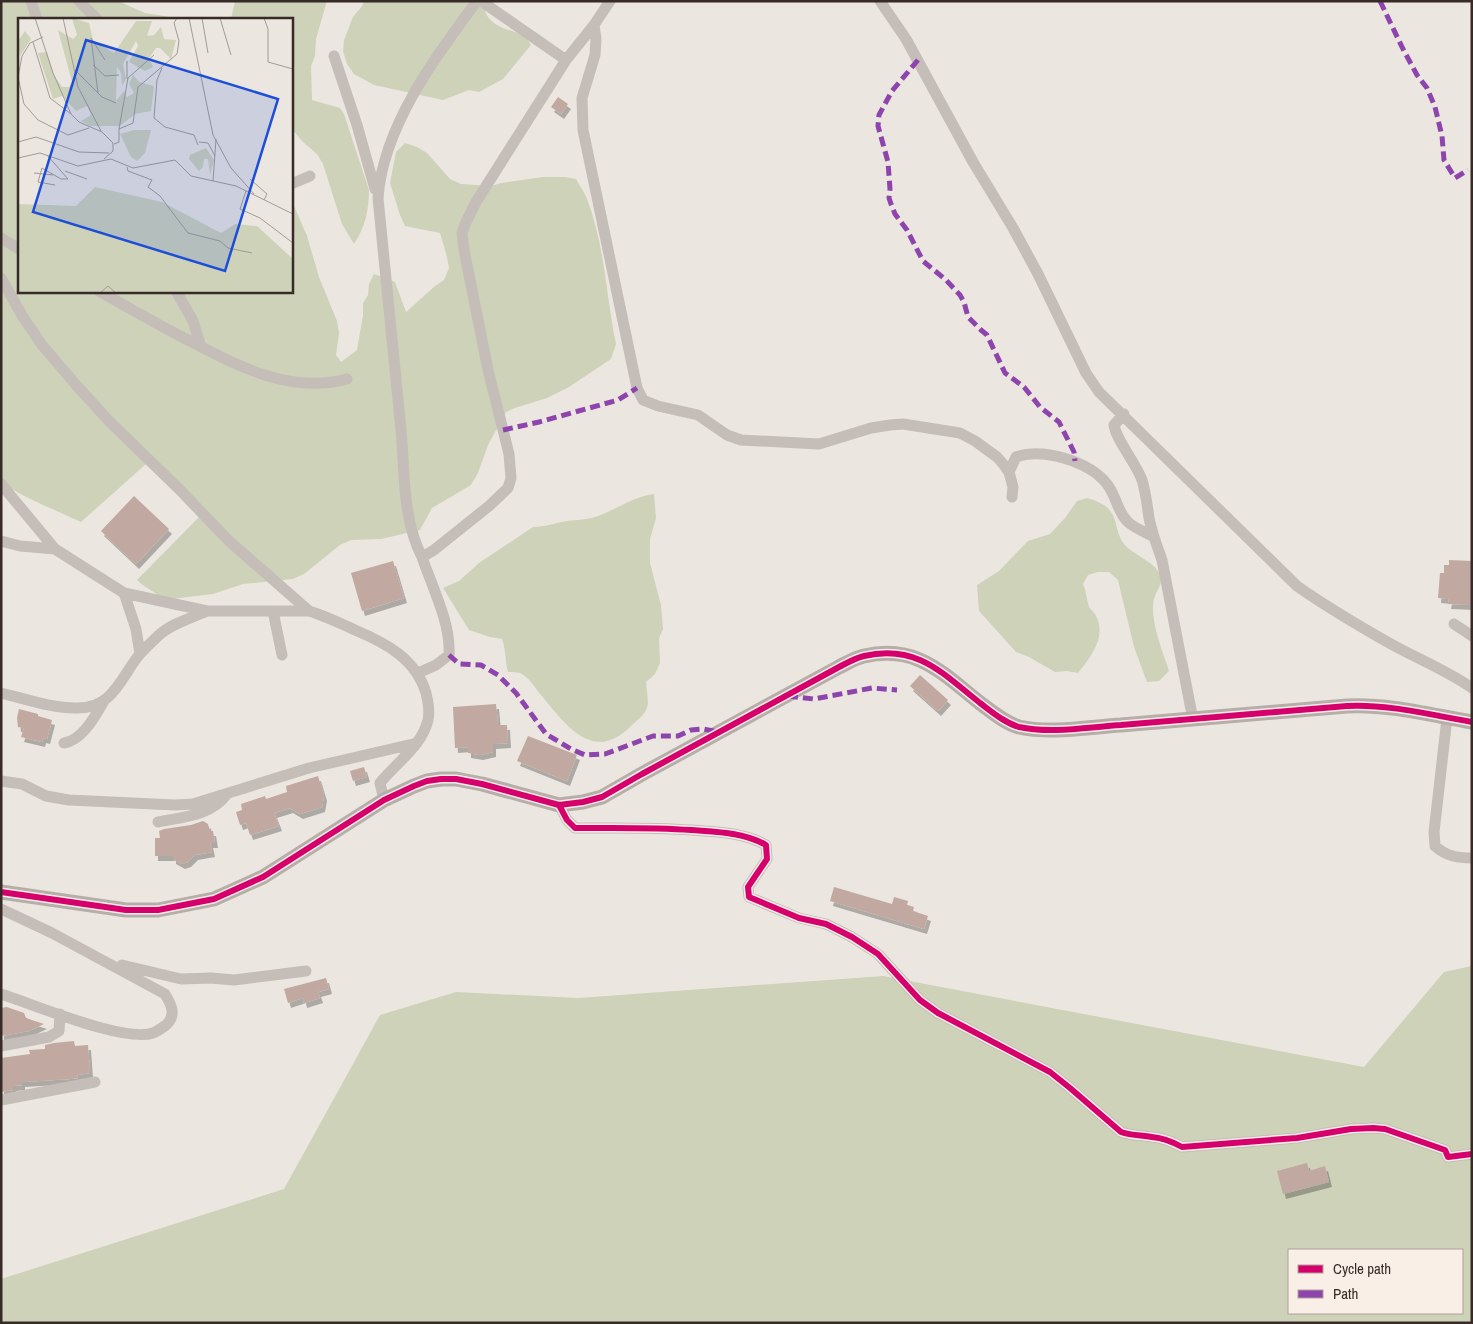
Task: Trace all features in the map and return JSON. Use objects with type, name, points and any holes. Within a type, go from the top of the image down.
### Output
[{"type":"street","points":[[31,1],[37,18]]},
{"type":"street","points":[[79,1],[96,18]]},
{"type":"street","points":[[418,673],[436,665],[449,655],[450,647],[446,627],[418,548],[406,501],[378,198],[379,178],[385,155],[395,130],[424,75],[477,1]]},
{"type":"street","points":[[481,1],[566,60]]},
{"type":"street","points":[[422,557],[449,539],[508,488],[511,467],[488,370],[464,250],[462,234],[466,222],[476,202],[566,60],[594,25],[610,1]]},
{"type":"street","points":[[880,1],[906,39],[973,162],[1013,228],[1042,282],[1086,373],[1099,392],[1124,414],[1297,586],[1392,644],[1453,675],[1472,688]]},
{"type":"street","points":[[594,25],[596,39],[595,55],[582,98],[583,130],[636,388],[644,400],[658,406],[698,415],[727,434],[741,440],[819,444],[871,428],[896,424],[960,433],[997,457],[1009,472],[1013,487],[1012,497]]},
{"type":"street","points":[[334,56],[357,125],[378,198]]},
{"type":"street","points":[[292,184],[310,176]]},
{"type":"street","points":[[1,238],[18,248]]},
{"type":"street","points":[[1,278],[23,317],[38,338],[109,422],[179,489],[229,541],[309,611]]},
{"type":"street","points":[[101,292],[234,364],[289,382],[314,384],[347,379]]},
{"type":"street","points":[[177,292],[183,300],[193,322],[201,347]]},
{"type":"street","points":[[1124,414],[1114,425],[1116,434],[1123,443],[1141,479],[1147,501],[1149,518],[1162,560],[1193,720]]},
{"type":"street","points":[[1009,472],[1016,457],[1025,454],[1054,456],[1075,461],[1093,471],[1108,485],[1118,508],[1128,522],[1154,537]]},
{"type":"street","points":[[1,484],[55,549],[124,592],[207,611],[309,611],[393,648],[418,673],[423,682],[429,702],[428,720],[417,743],[380,783],[384,800]]},
{"type":"street","points":[[1,541],[20,546],[55,549]]},
{"type":"street","points":[[124,592],[136,629],[140,654]]},
{"type":"street","points":[[64,744],[88,726],[104,701],[115,692],[140,654],[162,633],[207,611]]},
{"type":"street","points":[[273,611],[282,655]]},
{"type":"street","points":[[1454,624],[1472,636]]},
{"type":"street","points":[[1,892],[126,910],[158,910],[214,899],[263,876],[384,800],[427,781],[456,779],[559,805],[602,797],[840,667],[862,656],[885,653],[905,654],[925,661],[996,716],[1016,726],[1030,729],[1062,729],[1193,720],[1372,705],[1412,710],[1472,722]]},
{"type":"street","points":[[1,692],[45,704],[78,708],[104,701]]},
{"type":"street","points":[[1447,718],[1434,832],[1435,846],[1444,854],[1456,858],[1472,858]]},
{"type":"street","points":[[1,781],[22,784],[46,796],[69,800],[100,803],[184,805],[193,804],[310,768],[417,743]]},
{"type":"street","points":[[158,822],[206,811],[220,803],[227,794]]},
{"type":"street","points":[[559,805],[567,820],[575,828],[660,828],[718,832],[752,838],[766,845],[767,859],[748,887],[749,897],[799,918],[826,924],[878,954],[920,1000],[938,1013],[1050,1072],[1121,1132],[1132,1136],[1153,1137],[1170,1141],[1182,1147],[1297,1138],[1350,1129],[1373,1128],[1385,1130],[1445,1150],[1448,1157],[1472,1154]]},
{"type":"street","points":[[1,909],[52,933],[165,994],[171,1003],[172,1013],[169,1022],[153,1033],[140,1035],[111,1030],[1,994]]},
{"type":"street","points":[[106,961],[181,979],[212,978],[234,980],[306,971]]},
{"type":"street","points":[[1,1046],[49,1037],[59,1031],[60,1014]]},
{"type":"street","points":[[1,1100],[95,1082]]},
{"type":"green space","points":[[1,1],[118,1],[145,13],[177,18],[18,18],[18,292],[292,292],[292,201],[307,236],[319,277],[337,321],[339,333],[336,355],[341,362],[357,350],[363,315],[363,303],[368,295],[369,284],[374,274],[395,282],[406,312],[444,280],[449,268],[440,233],[405,226],[400,215],[390,183],[396,152],[405,143],[427,153],[450,179],[461,184],[491,186],[543,177],[565,177],[576,179],[585,194],[598,235],[616,344],[611,359],[569,387],[547,398],[506,412],[488,445],[478,473],[471,485],[432,508],[420,530],[381,539],[351,540],[340,545],[304,574],[293,579],[243,584],[213,594],[163,600],[137,580],[200,516],[146,464],[81,522],[30,499],[1,482]]},
{"type":"green space","points":[[235,1],[327,1],[316,39],[315,56],[311,66],[312,100],[340,108],[344,114],[369,190],[366,218],[354,244],[342,224],[323,164],[317,154],[292,129],[292,18],[231,18]]},
{"type":"green space","points":[[364,1],[483,1],[487,15],[493,22],[522,35],[531,45],[503,79],[479,92],[469,90],[443,100],[374,85],[354,74],[347,64],[343,51],[344,40],[353,17]]},
{"type":"green space","points":[[654,494],[656,518],[650,539],[650,563],[661,605],[663,629],[659,638],[660,663],[655,674],[646,682],[648,704],[645,712],[616,738],[603,742],[591,741],[580,736],[570,727],[526,677],[520,673],[508,672],[502,639],[469,630],[443,588],[459,581],[479,563],[533,527],[601,515],[633,500]]},
{"type":"green space","points":[[1087,498],[1107,508],[1115,520],[1122,541],[1128,548],[1155,567],[1160,575],[1161,583],[1154,598],[1153,611],[1157,634],[1169,671],[1159,681],[1147,682],[1134,647],[1118,580],[1109,572],[1098,572],[1088,575],[1083,584],[1089,607],[1099,624],[1100,632],[1096,647],[1078,673],[1067,671],[1055,672],[1016,652],[979,611],[977,585],[999,571],[1028,541],[1050,534],[1077,501]]},
{"type":"green space","points":[[1472,966],[1472,1323],[1,1323],[1,1279],[284,1189],[380,1015],[456,992],[579,998],[883,976],[1364,1067],[1444,972]]},
{"type":"building","points":[[558,97],[568,104],[561,114],[551,107]]},
{"type":"building","points":[[134,496],[169,529],[136,564],[101,531]]},
{"type":"building","points":[[1449,560],[1472,561],[1472,605],[1448,604],[1449,599],[1438,598],[1440,573],[1444,573],[1444,565],[1449,565]]},
{"type":"building","points":[[393,561],[404,598],[362,611],[351,573]]},
{"type":"building","points":[[920,675],[948,700],[938,711],[910,686]]},
{"type":"building","points":[[496,704],[498,725],[507,725],[508,743],[493,744],[493,752],[480,755],[468,753],[468,747],[455,748],[453,707]]},
{"type":"building","points":[[19,709],[52,720],[47,739],[43,738],[42,742],[21,737],[24,728],[18,727]]},
{"type":"building","points":[[528,736],[577,755],[567,781],[517,761]]},
{"type":"building","points":[[364,767],[367,777],[353,781],[350,771]]},
{"type":"building","points":[[318,776],[324,796],[322,807],[300,814],[290,808],[274,813],[279,826],[250,835],[246,823],[240,825],[236,812],[242,810],[241,804],[265,796],[266,799],[287,792],[286,786]]},
{"type":"building","points":[[203,821],[208,824],[210,831],[213,831],[215,843],[210,843],[212,852],[195,855],[188,862],[182,864],[173,859],[173,856],[155,856],[155,838],[160,838],[159,831]]},
{"type":"building","points":[[834,887],[892,904],[894,897],[908,901],[907,905],[914,907],[913,911],[928,916],[924,929],[830,901]]},
{"type":"building","points":[[326,978],[329,989],[318,992],[320,998],[304,1003],[303,998],[288,1003],[284,989]]},
{"type":"building","points":[[7,1007],[24,1013],[26,1018],[44,1024],[29,1031],[1,1036],[1,1008]]},
{"type":"building","points":[[74,1041],[75,1046],[88,1045],[90,1073],[77,1075],[78,1078],[22,1082],[22,1085],[13,1086],[13,1090],[1,1092],[1,1058],[30,1054],[29,1050],[45,1049],[45,1045]]},
{"type":"building","points":[[1307,1163],[1309,1171],[1325,1166],[1329,1182],[1283,1194],[1277,1171]]},
{"type":"marked path","points":[[1380,1],[1403,49],[1417,75],[1427,88],[1435,107],[1442,136],[1444,160],[1455,178],[1468,170]]},
{"type":"marked path","points":[[918,60],[892,91],[879,115],[878,126],[888,162],[889,198],[891,204],[923,261],[946,280],[960,295],[968,317],[987,335],[1005,373],[1024,387],[1040,407],[1059,422],[1074,452],[1075,461]]},
{"type":"marked path","points":[[503,430],[618,400],[637,388]]},
{"type":"marked path","points":[[449,655],[459,664],[481,665],[498,675],[516,693],[546,734],[585,755],[605,754],[653,736],[678,736],[691,730],[703,729],[718,732]]},
{"type":"marked path","points":[[788,696],[814,699],[872,688],[897,690]]},
{"type":"cycle path","points":[[1,892],[126,910],[158,910],[214,899],[263,877],[384,800],[427,781],[456,779],[482,784],[559,805],[602,797],[848,662],[864,656],[883,653],[899,654],[928,664],[1004,720],[1019,727],[1031,729],[1070,729],[1347,706],[1394,708],[1472,722]]},
{"type":"cycle path","points":[[559,805],[567,820],[575,828],[662,828],[720,832],[748,837],[766,845],[767,859],[748,887],[749,897],[799,918],[826,924],[852,937],[878,954],[920,1000],[938,1013],[1050,1072],[1121,1132],[1160,1138],[1182,1147],[1297,1138],[1351,1129],[1373,1128],[1385,1129],[1445,1150],[1448,1157],[1472,1154]]}]
